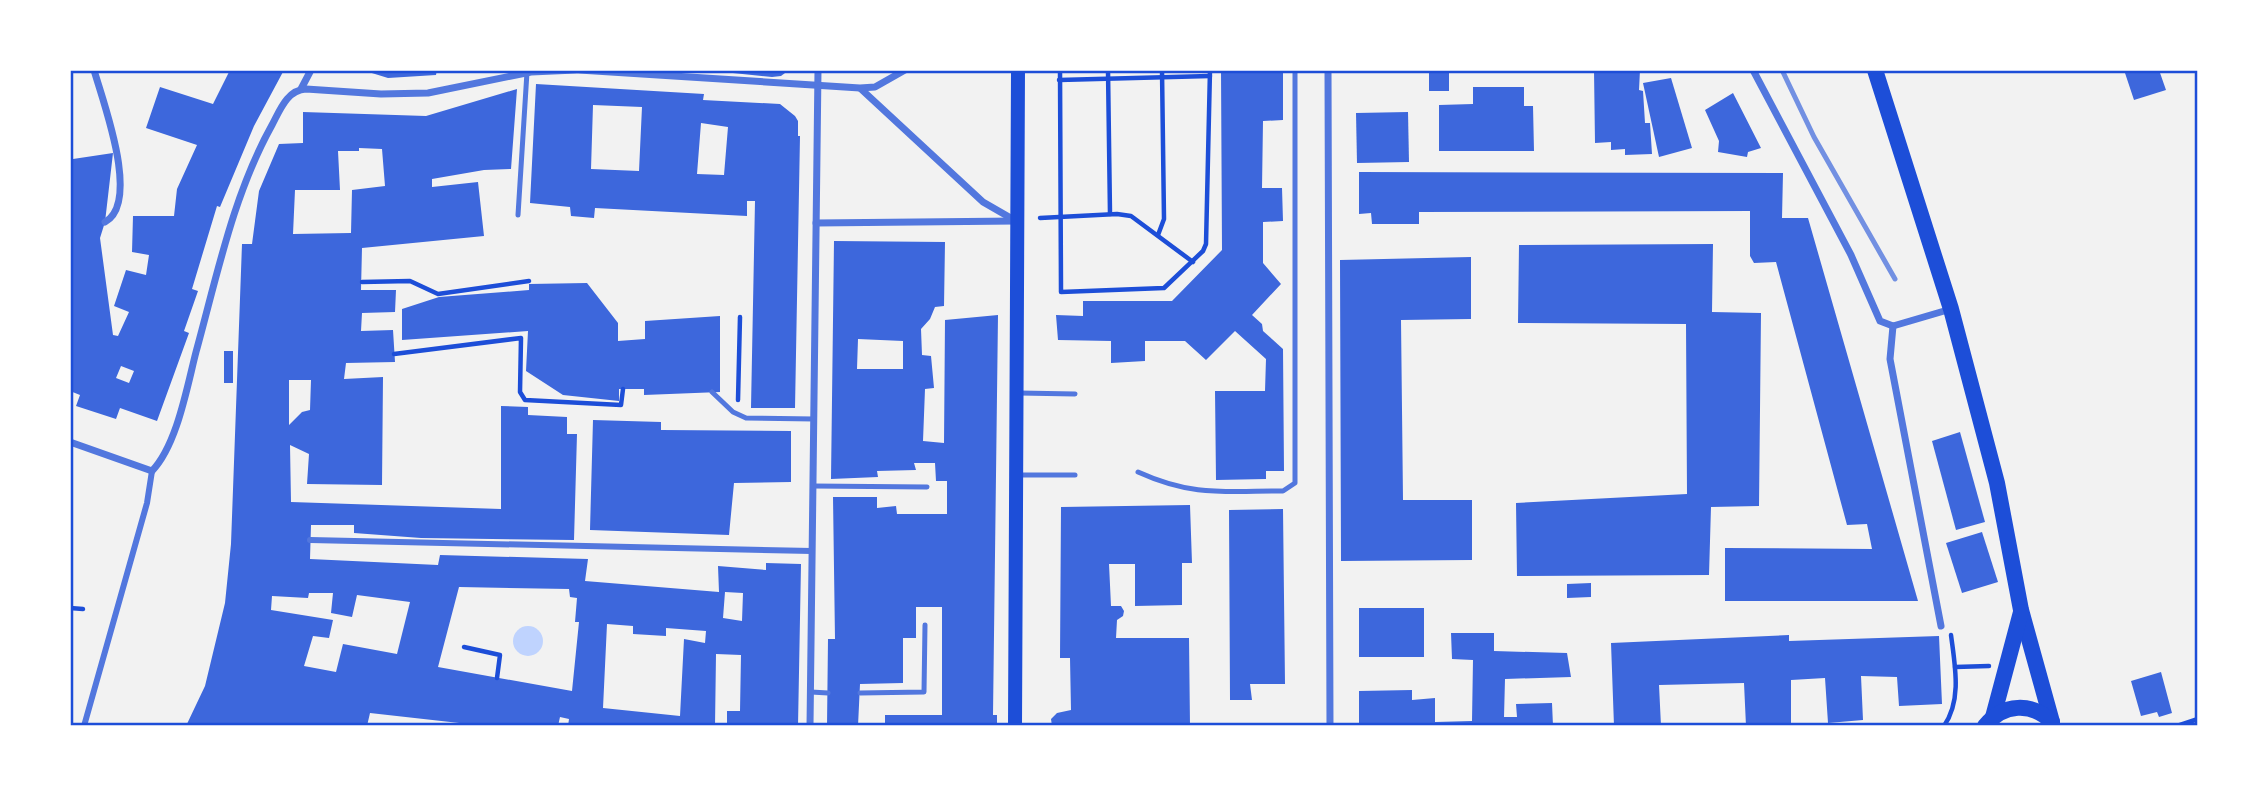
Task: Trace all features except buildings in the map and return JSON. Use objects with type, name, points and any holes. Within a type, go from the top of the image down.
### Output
[{"type":"main road","points":[[1015,726],[1018,70]]},
{"type":"main road","points":[[1875,70],[1951,309],[1997,483],[2021,610],[2053,724]]},
{"type":"main road","points":[[1989,721],[2021,610]]},
{"type":"main road","points":[[1989,721],[2007,709],[2024,707],[2039,712],[2053,724]]},
{"type":"street","points":[[94,70],[121,179],[115,214],[106,222]]},
{"type":"street","points":[[84,726],[147,503],[152,471],[163,459],[186,393],[231,224],[254,161],[283,104],[289,96],[301,89],[311,70]]},
{"type":"street","points":[[301,89],[381,94],[428,93],[527,72],[578,70],[860,88],[875,87],[905,70]]},
{"type":"street","points":[[810,726],[818,70]]},
{"type":"street","points":[[1328,70],[1330,726]]},
{"type":"street","points":[[1753,70],[1852,255],[1876,314],[1885,324],[1893,326],[1951,309]]},
{"type":"street","points":[[860,88],[983,202],[1017,221]]},
{"type":"street","points":[[816,223],[1017,221]]},
{"type":"street","points":[[1893,326],[1890,359],[1946,626]]},
{"type":"street","points":[[70,442],[152,471]]},
{"type":"street","points":[[310,540],[812,551]]},
{"type":"lane","points":[[1138,472],[1173,487],[1198,492],[1283,491],[1295,483],[1295,70]]},
{"type":"lane","points":[[518,215],[527,72]]},
{"type":"lane","points":[[712,392],[738,416],[814,419]]},
{"type":"lane","points":[[1016,393],[1075,394]]},
{"type":"lane","points":[[1016,475],[1075,475]]},
{"type":"lane","points":[[813,486],[927,486]]},
{"type":"lane","points":[[860,693],[924,692],[925,625]]},
{"type":"lane","points":[[811,692],[828,693]]},
{"type":"path","points":[[1059,79],[1163,77],[1210,73],[1206,244],[1193,262],[1164,288],[1061,292],[1059,79],[1060,70]]},
{"type":"path","points":[[1108,70],[1110,214]]},
{"type":"path","points":[[1158,235],[1164,219],[1162,70]]},
{"type":"path","points":[[1040,218],[1110,214],[1131,216],[1193,262]]},
{"type":"path","points":[[362,282],[410,281],[438,294],[529,281]]},
{"type":"path","points":[[738,416],[740,317]]},
{"type":"path","points":[[394,354],[521,338],[520,392],[525,400],[621,405],[623,389]]},
{"type":"path","points":[[70,608],[83,609]]},
{"type":"path","points":[[1944,726],[1954,708],[1955,667],[1946,626]]},
{"type":"path","points":[[464,647],[500,655],[496,678]]},
{"type":"path","points":[[2177,726],[2198,719]]},
{"type":"water","points":[[528,626],[539,630],[543,641],[539,652],[528,656],[517,652],[513,641],[517,630]]},
{"type":"railway","points":[[1782,70],[1814,137],[1895,279]]}]
